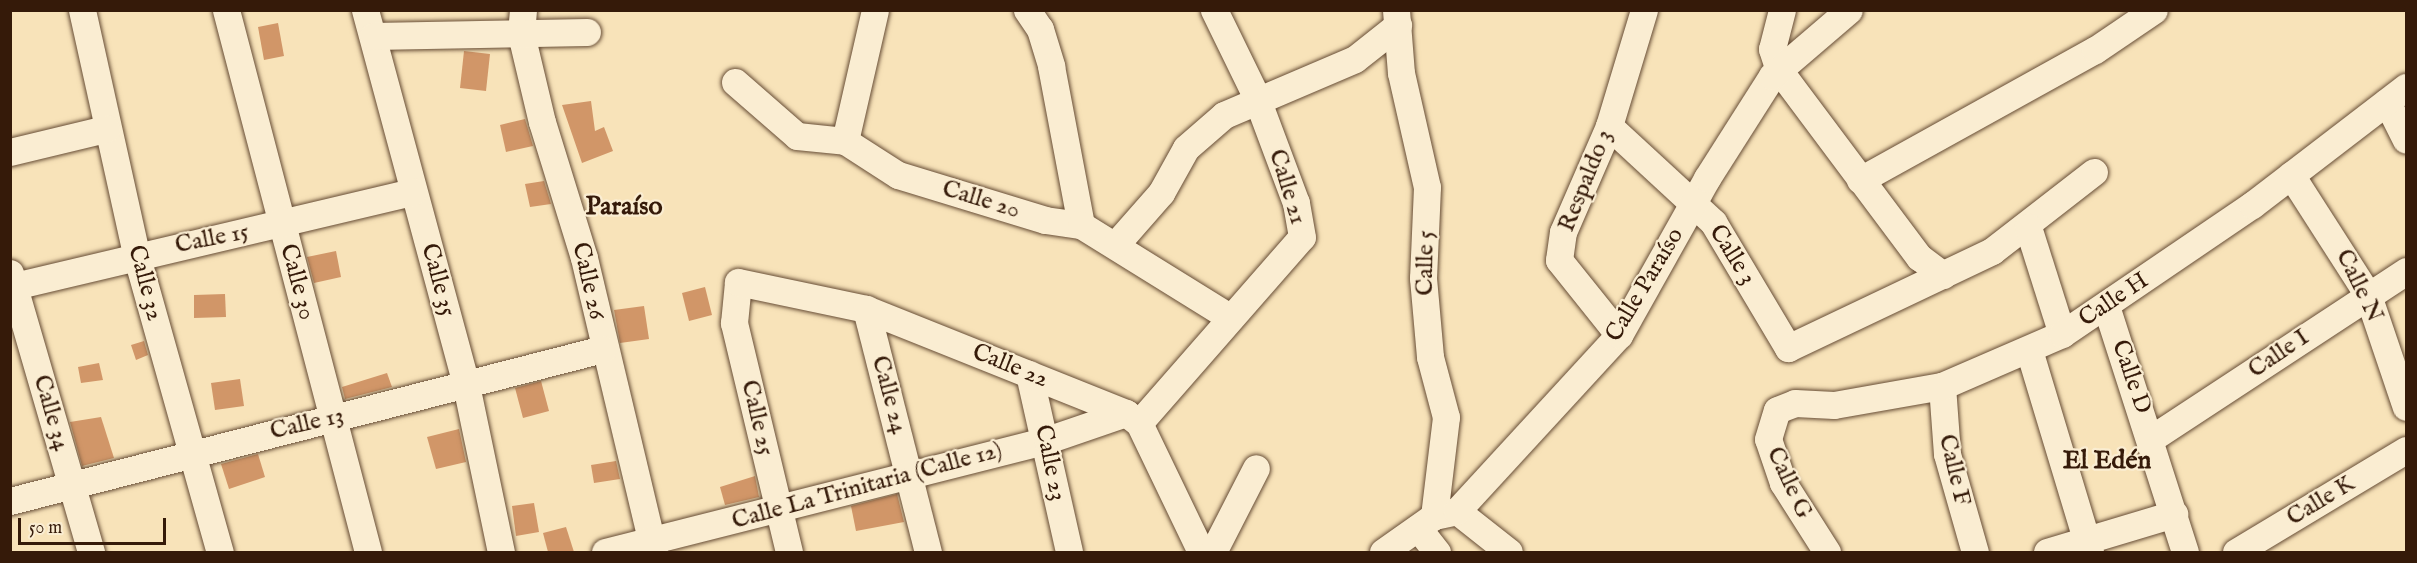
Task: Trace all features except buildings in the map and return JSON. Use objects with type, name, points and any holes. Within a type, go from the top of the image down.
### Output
[{"type":"street","name":"Calle 32","points":[[82,10],[106,129],[136,254],[220,552]]},
{"type":"street","name":"Calle 30","points":[[226,10],[368,552]]},
{"type":"street","name":"Calle 35","points":[[365,10],[465,380],[501,552]]},
{"type":"street","points":[[845,141],[874,10]]},
{"type":"street","points":[[1027,10],[1040,29],[1051,66],[1080,225]]},
{"type":"street","name":"Calle 21","points":[[1132,418],[1231,318],[1302,237],[1296,203],[1256,96],[1214,10]]},
{"type":"street","name":"Respaldo 3","points":[[1619,335],[1559,260],[1563,232],[1609,126],[1644,10]]},
{"type":"street","points":[[1782,10],[1772,49],[1779,70],[1919,257],[1943,275],[2028,227],[2094,172]]},
{"type":"street","name":"Calle Paraíso","points":[[1383,552],[1436,518],[1619,335],[1694,201],[1779,70],[1849,10]]},
{"type":"street","points":[[1860,180],[2095,50],[2154,10]]},
{"type":"street","points":[[1117,243],[1161,193],[1186,148],[1224,115],[1256,96],[1294,88],[1355,59],[1397,18]]},
{"type":"street","name":"Calle 5","points":[[1397,18],[1401,73],[1427,187],[1423,278],[1430,357],[1446,417],[1436,518]]},
{"type":"street","points":[[373,36],[522,22],[587,32]]},
{"type":"street","name":"Calle 26","points":[[522,22],[542,122],[569,198],[603,349],[652,546]]},
{"type":"street","name":"Calle 20","points":[[735,82],[796,136],[845,141],[898,174],[1046,220],[1080,225],[1117,243],[1231,318]]},
{"type":"street","points":[[2397,95],[2406,140]]},
{"type":"street","name":"Calle H","points":[[1778,410],[1795,403],[1833,405],[1942,386],[2062,334],[2106,306],[2291,175],[2397,95]]},
{"type":"street","name":"Calle 3","points":[[1609,126],[1694,201],[1713,222],[1788,348],[1943,275]]},
{"type":"street","points":[[10,152],[106,129]]},
{"type":"street","name":"Calle N","points":[[2291,175],[2368,294],[2406,407]]},
{"type":"street","name":"Calle 15","points":[[12,282],[282,225],[413,192]]},
{"type":"street","points":[[2028,227],[2062,334]]},
{"type":"street","name":"Calle I","points":[[2152,438],[2406,271]]},
{"type":"street","name":"Calle 34","points":[[12,282],[91,552]]},
{"type":"street","name":"Calle 22","points":[[738,282],[866,309],[1132,418]]},
{"type":"street","name":"Calle 25","points":[[738,282],[734,323],[789,552]]},
{"type":"street","name":"Calle D","points":[[2106,306],[2152,438],[2185,552]]},
{"type":"street","name":"Calle 24","points":[[866,309],[928,552]]},
{"type":"street","name":"Calle 13","points":[[10,501],[192,450],[333,420],[465,380],[603,349]]},
{"type":"street","points":[[2028,350],[2089,546]]},
{"type":"street","name":"Calle 23","points":[[1029,374],[1047,440],[1069,552]]},
{"type":"street","name":"Calle F","points":[[1942,386],[1947,454],[1975,552]]},
{"type":"street","name":"Calle G","points":[[1778,410],[1768,439],[1783,483],[1827,552]]},
{"type":"street","points":[[1132,418],[1201,552]]},
{"type":"street","name":"Calle La Trinitaria (Calle 12)","points":[[605,552],[652,546],[779,512],[908,471],[1047,440],[1132,418]]},
{"type":"street","name":"Calle K","points":[[2236,552],[2406,450]]},
{"type":"street","points":[[1213,552],[1256,468]]},
{"type":"street","points":[[2047,552],[2089,546],[2174,514]]},
{"type":"street","points":[[1437,552],[1436,518],[1509,552]]},
{"type":"district","name":"Paraíso","points":[[624,207]]},
{"type":"district","name":"El Edén","points":[[2107,461]]}]
